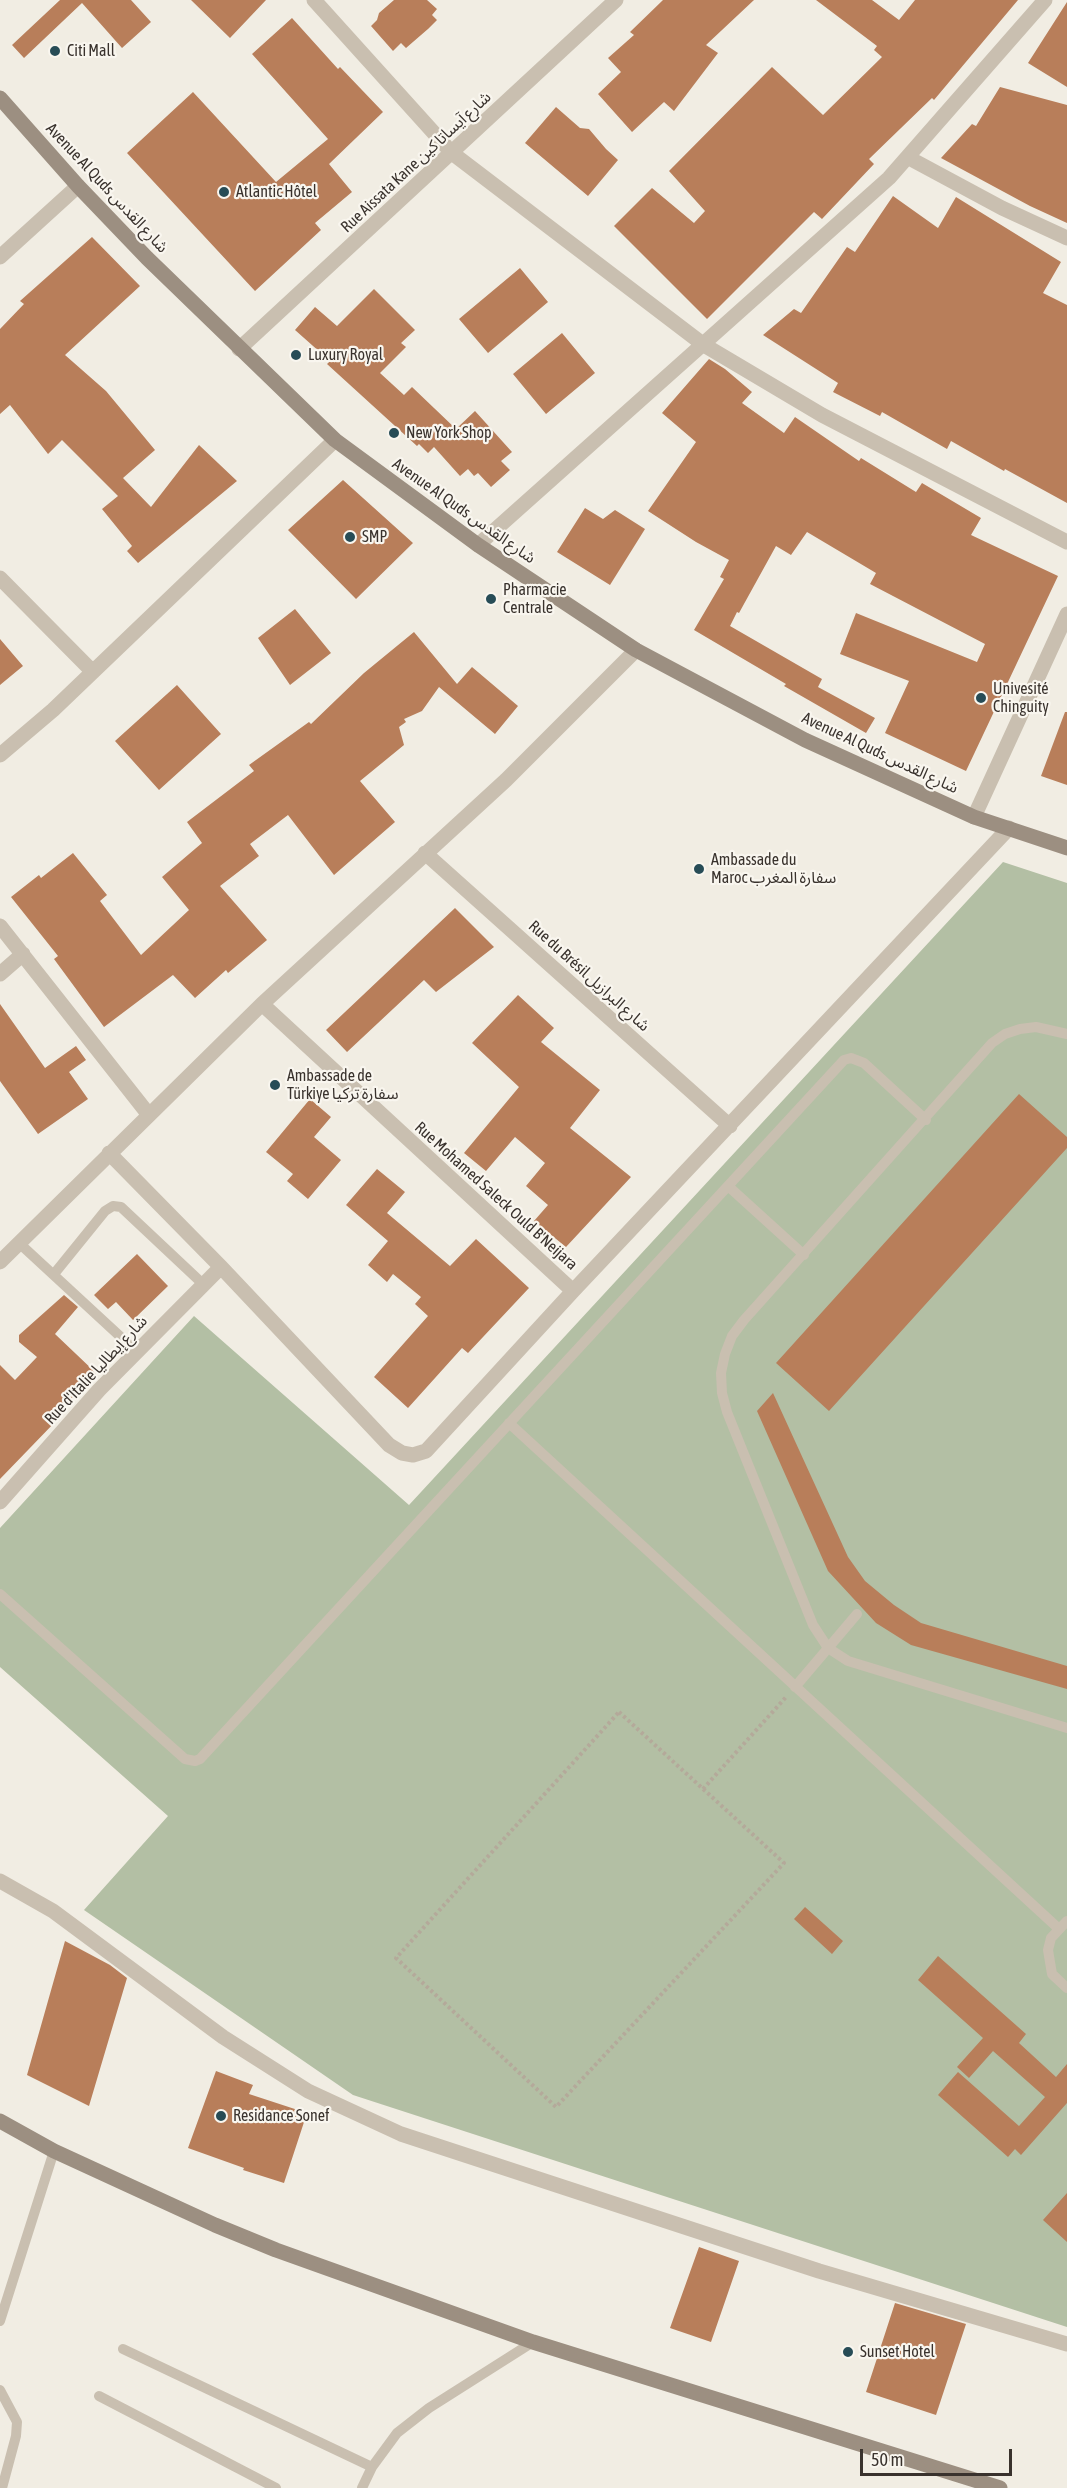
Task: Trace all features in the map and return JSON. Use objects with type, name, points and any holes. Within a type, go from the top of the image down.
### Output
[{"type":"street","points":[[314,0],[452,153],[704,345],[822,416],[1067,542]]},
{"type":"street","name":"Rue Aissata Kane شارع آيساتا كين","points":[[239,349],[616,0]]},
{"type":"street","points":[[478,545],[704,345],[909,158],[1046,0]]},
{"type":"street","name":"Avenue Al Quds شارع القدس","points":[[0,98],[78,186],[239,349],[335,440],[478,545],[636,650],[805,740],[974,817],[1067,848]]},
{"type":"street","points":[[909,158],[1002,208],[1067,238]]},
{"type":"street","points":[[0,257],[78,186]]},
{"type":"street","points":[[0,755],[93,672],[335,440]]},
{"type":"street","points":[[0,578],[93,672]]},
{"type":"street","points":[[974,817],[1067,614]]},
{"type":"street","points":[[0,1262],[262,1004],[506,780],[636,650]]},
{"type":"street","points":[[109,1153],[221,1267],[389,1445],[402,1453],[413,1455],[426,1450],[438,1440],[573,1291],[1008,828]]},
{"type":"street","name":"Rue du Brésil شارع البرازيل","points":[[425,853],[730,1126]]},
{"type":"street","points":[[0,926],[149,1115]]},
{"type":"street","points":[[0,974],[22,954]]},
{"type":"street","name":"Rue Mohamed Saleck Ould B'Neijara","points":[[262,1004],[573,1291]]},
{"type":"street","name":"Rue d'Italie شارع إيطاليا","points":[[0,1502],[99,1390],[221,1267]]},
{"type":"street","points":[[0,1881],[52,1911],[223,2037],[308,2091],[401,2134],[819,2271],[1067,2344]]},
{"type":"street","points":[[0,2121],[54,2151],[215,2225],[276,2250],[533,2342],[1000,2488]]},
{"type":"lane","points":[[1067,1034],[1036,1027],[1005,1034],[992,1043],[732,1336],[721,1373],[722,1393],[727,1412],[813,1624],[819,1637],[828,1648],[848,1661],[1067,1728]]},
{"type":"lane","points":[[0,1594],[185,1760],[195,1761],[204,1756],[844,1060],[851,1058],[864,1063],[926,1120]]},
{"type":"lane","points":[[728,1186],[804,1255]]},
{"type":"lane","points":[[54,1274],[105,1211],[113,1206],[121,1207],[204,1285]]},
{"type":"lane","points":[[19,1243],[137,1352]]},
{"type":"lane","points":[[510,1424],[795,1687],[1062,1925],[1049,1944],[1048,1962],[1052,1974],[1059,1983],[1067,1988]]},
{"type":"lane","points":[[795,1687],[857,1614]]},
{"type":"lane","points":[[0,2321],[3,2301],[54,2151]]},
{"type":"lane","points":[[362,2488],[372,2467],[397,2433],[429,2408],[533,2342]]},
{"type":"lane","points":[[123,2349],[372,2467]]},
{"type":"lane","points":[[0,2390],[16,2422],[16,2436],[2,2488]]},
{"type":"lane","points":[[99,2396],[276,2488]]},
{"type":"path","points":[[703,1789],[795,1687]]},
{"type":"path","points":[[619,1712],[703,1789],[784,1863],[556,2107],[396,1958],[619,1712]]},
{"type":"green space","points":[[1003,862],[1067,883],[1067,2327],[353,2095],[84,1910],[168,1816],[0,1667],[0,1528],[194,1316],[409,1505]]},
{"type":"building","points":[[60,0],[131,0],[151,22],[122,48],[82,3],[24,58],[12,45]]},
{"type":"building","points":[[191,0],[266,0],[230,38]]},
{"type":"building","points":[[394,0],[427,0],[437,9],[432,15],[437,20],[406,48],[401,43],[393,51],[371,26],[377,20],[379,13]]},
{"type":"building","points":[[663,0],[754,0],[706,45],[718,53],[674,111],[664,102],[632,132],[598,94],[621,72],[608,58],[634,35],[630,32]]},
{"type":"building","points":[[816,0],[872,0],[899,20],[915,0],[1018,0],[934,100],[932,98],[869,159],[874,164],[822,219],[814,212],[707,319],[614,226],[652,188],[694,223],[705,211],[669,171],[772,67],[823,115],[882,57],[874,50],[877,46]]},
{"type":"building","points":[[1067,2],[1067,87],[1028,63]]},
{"type":"building","name":"Atlantic Hôtel","points":[[292,18],[338,69],[340,67],[383,112],[329,164],[352,192],[315,223],[321,230],[255,291],[127,153],[193,92],[276,182],[328,139],[252,54]]},
{"type":"building","points":[[1000,87],[1067,105],[1067,223],[1030,206],[941,158],[972,124],[976,126]]},
{"type":"building","points":[[556,107],[580,128],[589,129],[618,160],[588,196],[525,143]]},
{"type":"building","points":[[893,196],[938,228],[956,197],[1061,262],[1043,293],[1067,305],[1067,503],[951,441],[947,449],[882,412],[880,416],[833,392],[838,383],[763,335],[794,309],[801,313],[847,247],[855,252]]},
{"type":"building","points":[[92,237],[140,286],[65,355],[106,391],[155,450],[123,478],[151,507],[199,445],[237,481],[138,563],[127,551],[132,546],[102,509],[118,496],[62,440],[48,454],[10,405],[0,414],[0,329],[24,304],[20,301]]},
{"type":"building","points":[[520,268],[548,302],[488,353],[459,319]]},
{"type":"building","points":[[374,289],[415,330],[401,343],[406,347],[380,373],[404,395],[412,387],[456,429],[475,411],[512,452],[501,461],[510,470],[491,487],[478,473],[474,476],[468,469],[460,476],[434,447],[428,453],[419,444],[417,446],[327,364],[330,361],[295,330],[315,307],[337,326]]},
{"type":"building","points":[[562,333],[595,373],[546,414],[513,374]]},
{"type":"building","points":[[709,359],[725,369],[752,392],[742,403],[784,433],[795,417],[859,461],[861,458],[916,492],[922,483],[981,518],[971,535],[1058,576],[966,771],[885,733],[909,681],[840,654],[856,613],[977,662],[985,644],[870,584],[876,573],[807,532],[791,555],[776,546],[730,626],[822,679],[818,687],[875,718],[866,733],[784,686],[786,684],[694,630],[724,579],[720,577],[729,560],[648,511],[696,442],[662,413]]},
{"type":"building","name":"SMP","points":[[343,480],[413,543],[356,599],[288,530]]},
{"type":"building","points":[[585,508],[603,519],[615,510],[645,529],[610,585],[557,552]]},
{"type":"building","points":[[295,609],[331,653],[290,685],[258,638]]},
{"type":"building","points":[[414,632],[457,684],[472,667],[518,706],[495,734],[439,687],[422,711],[404,719],[406,722],[399,727],[404,745],[360,781],[395,822],[334,875],[288,815],[250,844],[259,856],[220,886],[267,940],[228,973],[226,970],[195,998],[173,975],[104,1027],[54,959],[58,956],[11,897],[39,875],[41,878],[73,853],[107,895],[100,901],[141,955],[189,910],[162,877],[202,843],[187,822],[254,771],[249,765],[309,722],[311,724],[364,673]]},
{"type":"building","points":[[0,639],[23,666],[0,685]]},
{"type":"building","points":[[177,685],[221,734],[159,790],[115,741]]},
{"type":"building","points":[[1065,712],[1067,712],[1067,785],[1041,776]]},
{"type":"building","points":[[455,908],[494,947],[436,992],[424,980],[347,1052],[326,1030]]},
{"type":"building","points":[[518,995],[554,1028],[541,1042],[600,1090],[570,1128],[631,1177],[566,1247],[534,1221],[548,1205],[526,1186],[545,1163],[515,1137],[486,1171],[464,1153],[519,1087],[472,1043]]},
{"type":"building","points":[[0,1004],[45,1068],[76,1046],[86,1060],[69,1072],[88,1099],[38,1134],[0,1081]]},
{"type":"building","points":[[1019,1094],[1067,1137],[1067,1148],[829,1411],[776,1363]]},
{"type":"building","points":[[310,1099],[331,1117],[314,1137],[341,1160],[308,1199],[287,1181],[293,1174],[266,1152]]},
{"type":"building","points":[[377,1169],[405,1192],[387,1213],[450,1266],[476,1239],[529,1288],[468,1353],[462,1348],[408,1408],[374,1377],[428,1316],[415,1304],[421,1297],[393,1274],[387,1282],[368,1265],[388,1241],[346,1205]]},
{"type":"building","points":[[137,1254],[168,1286],[133,1320],[116,1302],[108,1309],[94,1295]]},
{"type":"building","points":[[64,1295],[78,1307],[55,1334],[96,1373],[54,1417],[57,1420],[0,1479],[0,1365],[15,1380],[37,1357],[19,1342],[19,1335]]},
{"type":"building","points":[[773,1393],[848,1557],[865,1581],[894,1605],[921,1623],[1067,1666],[1067,1689],[911,1645],[876,1623],[828,1571],[757,1411]]},
{"type":"building","points":[[805,1907],[843,1941],[832,1954],[794,1919]]},
{"type":"building","points":[[65,1941],[110,1965],[127,1978],[89,2106],[27,2075]]},
{"type":"building","points":[[938,1956],[1026,2034],[1019,2043],[1056,2077],[1067,2064],[1067,2103],[1021,2155],[1015,2149],[1008,2157],[938,2095],[958,2072],[1019,2126],[1045,2097],[993,2051],[969,2078],[957,2067],[983,2038],[918,1980]]},
{"type":"building","points":[[216,2071],[253,2085],[249,2094],[307,2113],[284,2183],[243,2170],[244,2168],[188,2148]]},
{"type":"building","points":[[1067,2193],[1067,2242],[1043,2220]]},
{"type":"building","points":[[699,2247],[739,2261],[711,2342],[670,2328]]},
{"type":"building","points":[[895,2303],[966,2324],[936,2415],[866,2392]]},
{"type":"place","name":"Citi Mall","points":[[55,51]]},
{"type":"place","name":"Atlantic Hôtel","points":[[224,192]]},
{"type":"place","name":"Luxury Royal","points":[[296,355]]},
{"type":"place","name":"New York Shop","points":[[394,433]]},
{"type":"place","name":"SMP","points":[[350,537]]},
{"type":"place","name":"Pharmacie Centrale","points":[[491,599]]},
{"type":"place","name":"Univesité Chinguity","points":[[981,698]]},
{"type":"place","name":"Ambassade du Maroc سفارة المغرب","points":[[699,869]]},
{"type":"place","name":"Ambassade de Türkiye سفارة تركيا","points":[[275,1085]]},
{"type":"place","name":"Residance Sonef","points":[[221,2116]]},
{"type":"place","name":"Sunset Hotel","points":[[848,2352]]}]
